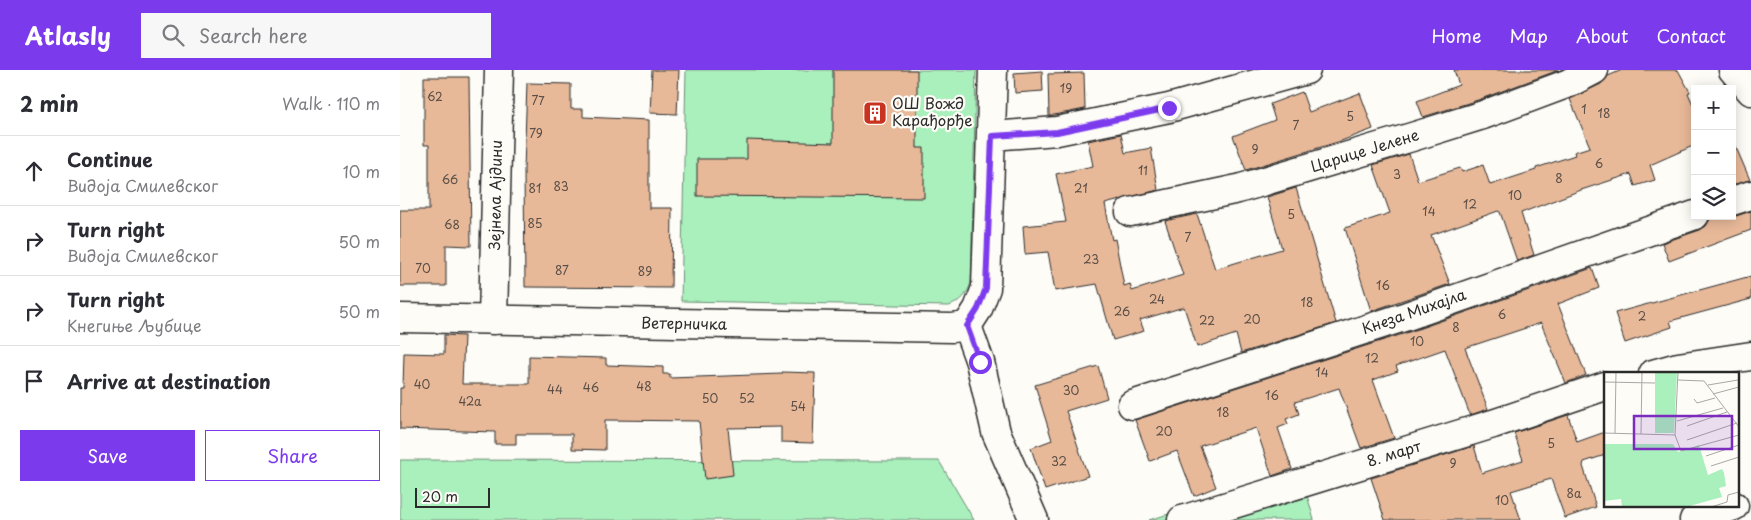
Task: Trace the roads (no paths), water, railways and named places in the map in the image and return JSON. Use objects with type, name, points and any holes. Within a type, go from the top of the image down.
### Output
[{"type":"street","name":"Зејнела Ајдини","points":[[493,320],[499,70]]},
{"type":"street","points":[[993,70],[986,288],[978,309],[967,326],[980,362],[996,432],[1034,520]]},
{"type":"street","points":[[992,136],[1057,132],[1169,108],[1306,70]]},
{"type":"street","name":"Царице Јелене","points":[[1130,212],[1238,189],[1412,137],[1483,115],[1569,83],[1594,70]]},
{"type":"street","points":[[1733,70],[1751,91]]},
{"type":"street","points":[[1736,200],[1751,195]]},
{"type":"street","name":"Кнеза Михајла","points":[[1132,405],[1407,316],[1691,215]]},
{"type":"street","name":"Ветерничка","points":[[400,318],[952,328],[967,326]]},
{"type":"street","points":[[1660,372],[1678,367],[1751,356]]},
{"type":"street","name":"8. март","points":[[1182,520],[1494,424],[1604,386]]},
{"type":"street","points":[[1738,505],[1751,501]]},
{"type":"street","points":[[1694,520],[1730,508]]},
{"type":"place","name":"ОШ Вожд Карађорђе","points":[[875,113]]}]
